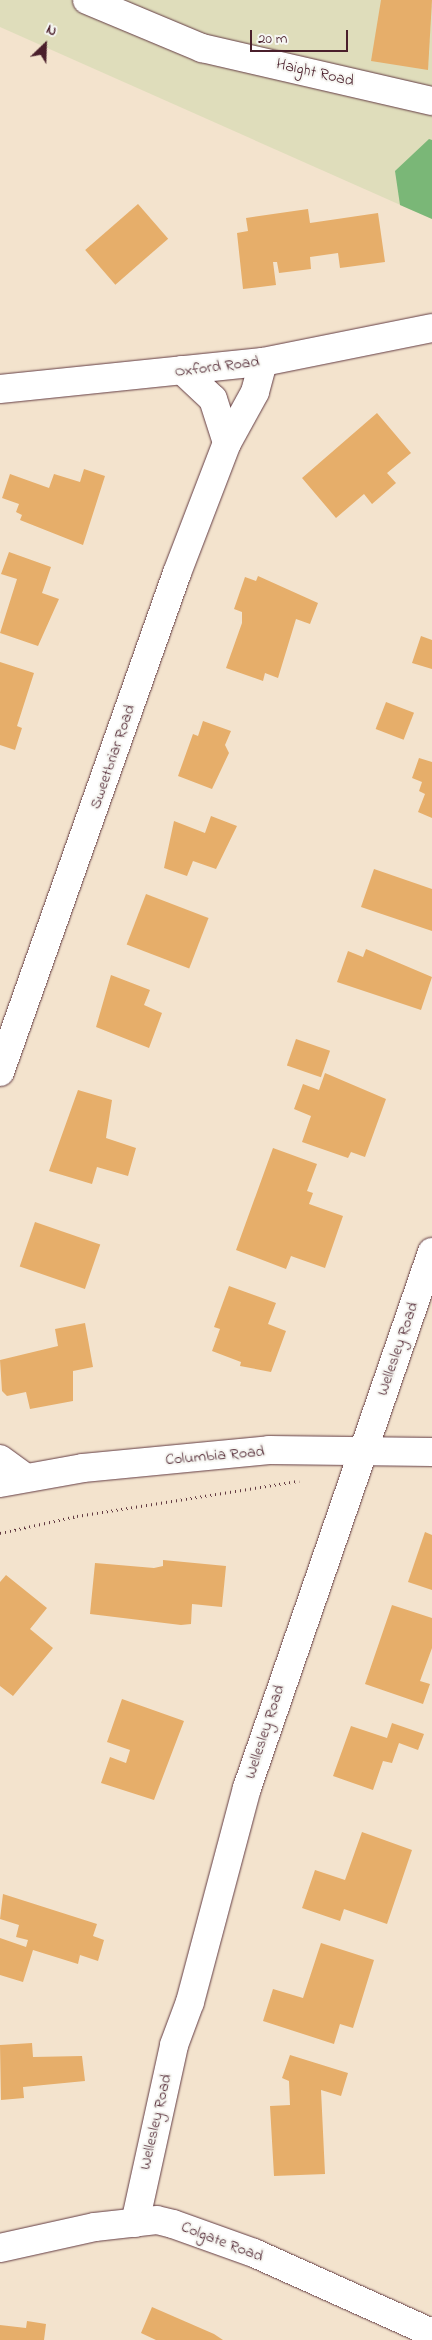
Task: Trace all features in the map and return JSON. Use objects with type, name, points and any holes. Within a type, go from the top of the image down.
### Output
[{"type":"street","name":"Haight Road","points":[[87,0],[202,48],[432,100]]},
{"type":"street","name":"Oxford Road","points":[[0,389],[263,362],[432,328]]},
{"type":"street","name":"Sweetbriar Road","points":[[0,1072],[226,443],[255,392],[263,362]]},
{"type":"street","points":[[182,370],[213,399],[226,443]]},
{"type":"street","name":"Wellesley Road","points":[[135,2223],[174,2045],[190,2002],[247,1788],[432,1252]]},
{"type":"street","name":"Columbia Road","points":[[12,1480],[270,1450],[362,1453],[432,1452]]},
{"type":"street","points":[[0,1459],[12,1480]]},
{"type":"street","name":"Colgate Road","points":[[0,2248],[157,2220],[190,2228],[432,2332]]},
{"type":"path","points":[[0,1533],[76,1516],[296,1484],[305,1474]]},
{"type":"shaded area","points":[[0,0],[432,0],[432,219],[0,27]]},
{"type":"green space","points":[[429,139],[432,140],[432,219],[400,205],[395,171]]},
{"type":"building","points":[[381,0],[432,0],[428,70],[371,61]]},
{"type":"building","points":[[138,204],[168,239],[115,285],[85,250]]},
{"type":"building","points":[[308,209],[310,223],[378,213],[385,262],[340,268],[338,253],[310,257],[311,269],[279,273],[277,262],[273,262],[276,285],[243,289],[237,233],[248,231],[246,218]]},
{"type":"building","points":[[377,413],[411,453],[387,473],[396,483],[372,504],[364,494],[336,518],[302,478]]},
{"type":"building","points":[[84,469],[105,476],[83,545],[20,520],[22,515],[16,512],[19,504],[2,498],[10,474],[49,488],[54,474],[80,482]]},
{"type":"building","points":[[9,552],[51,567],[42,593],[59,599],[38,646],[0,633],[17,579],[1,574]]},
{"type":"building","points":[[258,576],[318,603],[310,624],[296,619],[278,678],[265,673],[263,681],[226,668],[242,623],[242,612],[234,609],[245,577],[256,581]]},
{"type":"building","points":[[421,636],[432,640],[432,669],[412,663]]},
{"type":"building","points":[[0,662],[34,673],[17,726],[22,728],[15,750],[0,745]]},
{"type":"building","points":[[386,702],[414,713],[404,740],[376,729]]},
{"type":"building","points":[[203,721],[231,731],[225,745],[229,753],[212,789],[178,776],[193,734],[198,736]]},
{"type":"building","points":[[419,758],[432,762],[432,818],[418,812],[425,794],[419,791],[422,782],[412,778]]},
{"type":"building","points":[[211,816],[237,826],[216,869],[193,861],[187,876],[164,868],[174,821],[205,833]]},
{"type":"building","points":[[374,869],[432,889],[432,931],[361,907]]},
{"type":"building","points":[[146,894],[209,918],[189,968],[127,944]]},
{"type":"building","points":[[366,949],[432,977],[421,1010],[337,982],[348,951],[363,957]]},
{"type":"building","points":[[111,975],[150,990],[144,1005],[162,1013],[149,1048],[96,1027]]},
{"type":"building","points":[[296,1039],[330,1051],[321,1077],[287,1065]]},
{"type":"building","points":[[325,1073],[386,1099],[365,1157],[351,1152],[348,1158],[302,1142],[311,1116],[294,1109],[303,1084],[319,1090]]},
{"type":"building","points":[[78,1090],[112,1100],[106,1138],[136,1148],[128,1176],[97,1167],[92,1184],[49,1171]]},
{"type":"building","points":[[273,1148],[317,1164],[307,1191],[313,1193],[309,1204],[343,1216],[325,1268],[291,1256],[286,1269],[236,1250]]},
{"type":"building","points":[[35,1222],[100,1244],[85,1289],[20,1266]]},
{"type":"building","points":[[229,1286],[276,1303],[268,1324],[286,1331],[271,1372],[240,1366],[241,1362],[212,1351],[220,1329],[214,1327]]},
{"type":"building","points":[[85,1323],[93,1367],[73,1371],[73,1401],[30,1409],[26,1392],[7,1396],[2,1391],[0,1360],[58,1346],[55,1329]]},
{"type":"building","points":[[425,1532],[432,1535],[432,1590],[408,1582]]},
{"type":"building","points":[[163,1560],[226,1566],[222,1607],[192,1604],[191,1624],[181,1625],[90,1614],[95,1563],[154,1568],[163,1566]]},
{"type":"building","points":[[6,1575],[47,1608],[30,1629],[53,1648],[13,1696],[0,1686],[0,1582]]},
{"type":"building","points":[[392,1605],[432,1618],[432,1648],[420,1681],[430,1684],[423,1704],[365,1684]]},
{"type":"building","points":[[122,1699],[184,1721],[154,1800],[101,1783],[110,1757],[126,1763],[130,1750],[107,1742]]},
{"type":"building","points":[[392,1723],[424,1734],[418,1750],[399,1743],[392,1763],[383,1761],[373,1790],[333,1776],[351,1726],[387,1738]]},
{"type":"building","points":[[362,1832],[412,1850],[387,1924],[344,1909],[340,1921],[302,1908],[315,1870],[345,1880]]},
{"type":"building","points":[[3,1894],[97,1924],[93,1936],[104,1940],[98,1961],[80,1955],[78,1964],[33,1950],[23,1982],[0,1975],[0,1938],[26,1947],[28,1940],[16,1937],[19,1925],[0,1919]]},
{"type":"building","points":[[321,1943],[374,1960],[353,2028],[340,2024],[334,2044],[263,2021],[273,1989],[303,1998]]},
{"type":"building","points":[[32,2043],[33,2057],[82,2056],[85,2081],[23,2087],[24,2098],[1,2100],[0,2045]]},
{"type":"building","points":[[290,2055],[348,2073],[341,2096],[321,2090],[325,2174],[274,2176],[270,2106],[290,2105],[289,2081],[282,2078]]},
{"type":"building","points":[[152,2307],[214,2334],[223,2340],[156,2340],[141,2333]]},
{"type":"building","points":[[27,2321],[46,2324],[44,2340],[0,2340],[0,2325],[26,2328]]}]
